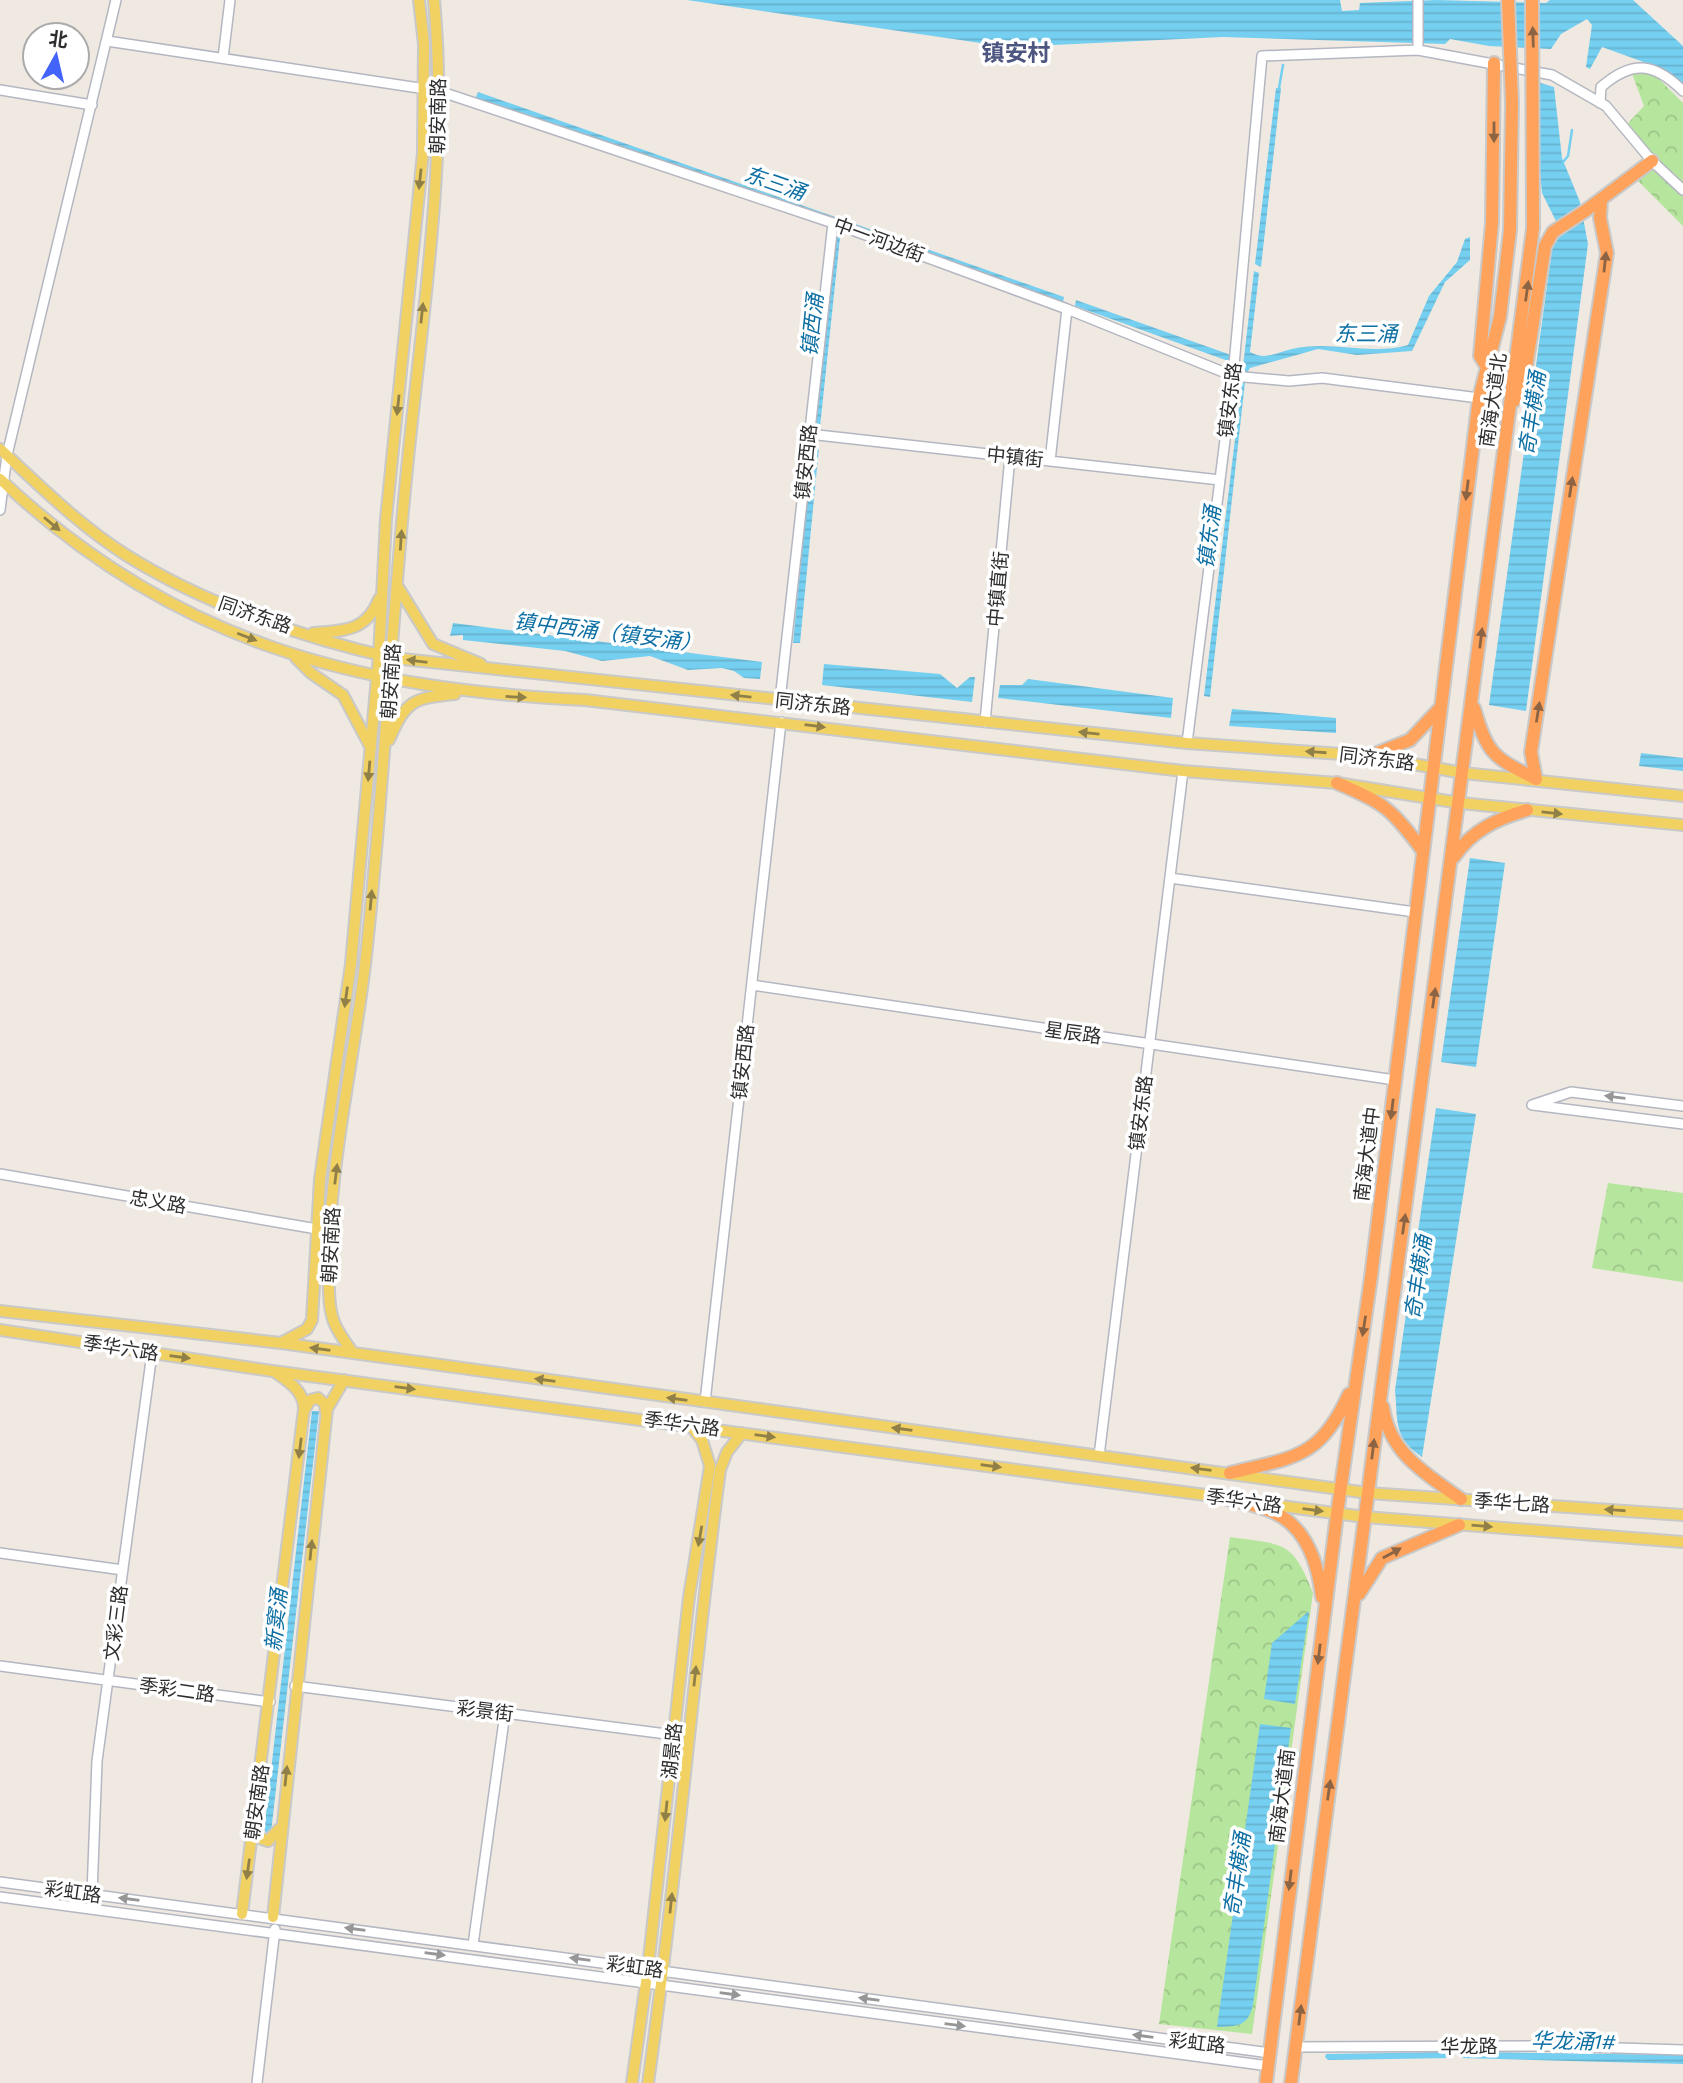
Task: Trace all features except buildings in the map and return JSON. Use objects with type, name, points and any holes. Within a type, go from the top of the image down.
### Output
[{"type":"highway","name":"南海大道北","points":[[1427,797],[1479,398],[1500,317],[1510,230],[1512,103],[1508,0]]},
{"type":"highway","name":"南海大道北","points":[[1460,803],[1533,228],[1532,0]]},
{"type":"highway","points":[[1487,367],[1480,356],[1492,223],[1494,64]]},
{"type":"highway","points":[[1511,404],[1523,387],[1545,246],[1553,232],[1652,160]]},
{"type":"highway","points":[[1536,779],[1531,752],[1607,253],[1600,218],[1601,199]]},
{"type":"highway","points":[[1472,704],[1483,741],[1496,757],[1536,779]]},
{"type":"highway","points":[[1370,756],[1410,740],[1440,707]]},
{"type":"highway","points":[[1337,783],[1381,802],[1400,820],[1422,850]]},
{"type":"highway","name":"南海大道中","points":[[1337,1514],[1373,1258],[1427,797]]},
{"type":"highway","points":[[1291,2083],[1460,803]]},
{"type":"highway","points":[[1452,860],[1464,844],[1486,825],[1527,810]]},
{"type":"highway","points":[[1373,1258],[1379,1264],[1398,1268]]},
{"type":"highway","points":[[1230,1473],[1306,1452],[1322,1441],[1339,1417],[1355,1381]]},
{"type":"highway","points":[[1381,1386],[1385,1420],[1392,1438],[1408,1460],[1461,1499]]},
{"type":"highway","points":[[1221,1497],[1276,1513],[1308,1543],[1320,1575],[1324,1616]]},
{"type":"highway","name":"南海大道南","points":[[1266,2083],[1337,1514]]},
{"type":"highway","points":[[1353,1607],[1364,1583],[1382,1558],[1459,1525]]},
{"type":"main road","name":"朝安南路","points":[[281,1343],[307,1329],[312,1320],[320,1180],[351,964],[379,655],[386,519],[423,153],[424,44],[419,0]]},
{"type":"main road","name":"朝安南路","points":[[354,1353],[335,1331],[331,1318],[329,1291],[334,1181],[365,966],[437,155],[439,90],[433,0]]},
{"type":"main road","name":"同济东路","points":[[3,452],[72,514],[125,554],[193,594],[305,633],[393,658],[1187,743],[1370,756],[1464,773],[1683,796]]},
{"type":"main road","name":"同济东路","points":[[2,481],[116,573],[186,613],[295,656],[391,681],[474,693],[584,701],[781,722],[1183,771],[1337,783],[1460,803],[1683,825]]},
{"type":"main road","points":[[305,633],[352,630],[367,621],[383,586]]},
{"type":"main road","points":[[398,587],[433,644],[500,670]]},
{"type":"main road","points":[[295,656],[311,673],[343,695],[371,748]]},
{"type":"main road","points":[[386,749],[402,711],[411,702],[474,693]]},
{"type":"main road","name":"季华六路","points":[[0,1311],[281,1343],[1341,1489]]},
{"type":"main road","name":"季华六路","points":[[0,1330],[272,1371],[1365,1517]]},
{"type":"main road","points":[[272,1371],[295,1387],[304,1399],[304,1409]]},
{"type":"main road","name":"朝安南路","points":[[273,1917],[280,1825],[326,1415],[328,1404],[344,1380]]},
{"type":"main road","points":[[304,1409],[310,1400],[318,1398],[325,1404],[326,1415]]},
{"type":"main road","name":"朝安南路","points":[[242,1914],[304,1409]]},
{"type":"main road","name":"湖景路","points":[[632,2083],[648,1969],[690,1597],[710,1466],[702,1440],[690,1426]]},
{"type":"main road","name":"湖景路","points":[[648,2083],[664,1971],[700,1626],[720,1470],[727,1452],[742,1433]]},
{"type":"main road","name":"季华七路","points":[[1341,1489],[1683,1515]]},
{"type":"main road","name":"季华七路","points":[[1365,1517],[1683,1542]]},
{"type":"main road","points":[[254,1826],[261,1839],[268,1841],[278,1832],[280,1825]]},
{"type":"street","points":[[0,510],[3,452],[117,0]]},
{"type":"street","points":[[223,58],[230,0]]},
{"type":"street","points":[[1419,0],[1418,50],[1552,75],[1600,103],[1683,190]]},
{"type":"street","name":"中一河边街","points":[[107,41],[439,90],[833,223],[1067,309],[1233,376],[1289,381],[1322,378],[1479,398]]},
{"type":"street","name":"镇安东路","points":[[1187,743],[1233,376],[1262,56],[1418,50]]},
{"type":"street","points":[[1600,103],[1601,87],[1614,76],[1637,66],[1655,69],[1683,92]]},
{"type":"street","points":[[0,90],[92,105]]},
{"type":"street","name":"镇安西路","points":[[779,700],[833,223]]},
{"type":"street","points":[[1051,461],[1067,309]]},
{"type":"street","name":"中镇街","points":[[809,435],[1220,480]]},
{"type":"street","name":"中镇直街","points":[[985,722],[1010,457]]},
{"type":"street","name":"镇安西路","points":[[705,1402],[781,722]]},
{"type":"street","name":"镇安东路","points":[[1100,1456],[1183,771]]},
{"type":"street","points":[[1170,878],[1415,912]]},
{"type":"street","name":"星辰路","points":[[752,985],[1395,1080]]},
{"type":"street","points":[[1683,1106],[1571,1092],[1532,1105],[1683,1124]]},
{"type":"street","name":"忠义路","points":[[0,1174],[317,1229]]},
{"type":"street","name":"文彩三路","points":[[92,1894],[97,1762],[152,1353]]},
{"type":"street","points":[[0,1553],[123,1570]]},
{"type":"street","name":"季彩二路","points":[[0,1666],[270,1702]]},
{"type":"street","name":"彩景街","points":[[295,1686],[674,1735]]},
{"type":"street","points":[[473,1945],[505,1713]]},
{"type":"street","name":"彩虹路","points":[[0,1882],[1250,2049],[1270,2059]]},
{"type":"street","name":"彩虹路","points":[[0,1897],[1249,2062],[1270,2059]]},
{"type":"street","points":[[242,1914],[266,1932]]},
{"type":"street","points":[[257,2083],[276,1933],[273,1917]]},
{"type":"street","name":"华龙路","points":[[1296,2047],[1554,2046],[1683,2050]]},
{"type":"green space","points":[[1631,71],[1653,73],[1683,103],[1683,226],[1638,181],[1657,161],[1628,123],[1644,106]]},
{"type":"green space","points":[[1608,1183],[1683,1193],[1683,1282],[1592,1268]]},
{"type":"green space","points":[[1230,1537],[1284,1548],[1299,1563],[1313,1593],[1252,2034],[1159,2024]]},
{"type":"water","points":[[687,0],[1340,0],[1342,11],[1359,10],[1360,3],[1437,0],[1546,3],[1550,0],[1633,0],[1683,46],[1683,88],[1663,69],[1602,47],[1590,69],[1586,67],[1592,25],[1587,19],[1561,34],[1551,49],[1489,46],[1450,39],[1445,44],[1223,37],[1008,47]]},
{"type":"water","points":[[1531,80],[1554,87],[1562,158],[1580,202],[1588,244],[1526,711],[1489,705],[1556,221],[1542,193]]},
{"type":"water","points":[[1276,88],[1281,88],[1261,267],[1255,264]]},
{"type":"water","points":[[478,92],[1064,297],[1063,302],[475,99]]},
{"type":"water","points":[[835,226],[841,228],[820,427],[814,426]]},
{"type":"water","points":[[1470,237],[1470,260],[1445,282],[1412,351],[1357,355],[1318,349],[1250,368],[1245,376],[1242,375],[1254,271],[1259,273],[1250,352],[1266,356],[1292,349],[1321,346],[1394,348],[1408,345],[1429,296],[1457,262],[1465,239]]},
{"type":"water","points":[[1076,300],[1231,355],[1231,362],[1075,306]]},
{"type":"water","points":[[1242,381],[1245,382],[1210,697],[1204,696]]},
{"type":"water","points":[[812,446],[819,447],[800,643],[793,643]]},
{"type":"water","points":[[453,623],[762,662],[760,679],[744,678],[734,671],[722,668],[688,670],[650,656],[602,661],[565,651],[463,640],[463,635],[450,636]]},
{"type":"water","points":[[824,664],[940,674],[957,688],[970,677],[975,677],[972,702],[822,685]]},
{"type":"water","points":[[1028,679],[1173,698],[1171,718],[998,698],[1000,685],[1022,685]]},
{"type":"water","points":[[1232,709],[1336,718],[1336,733],[1229,726]]},
{"type":"water","points":[[1641,753],[1683,758],[1683,771],[1639,766]]},
{"type":"water","points":[[1470,858],[1505,863],[1476,1067],[1441,1062]]},
{"type":"water","points":[[1436,1108],[1476,1114],[1422,1457],[1406,1443],[1399,1428],[1395,1390]]},
{"type":"water","points":[[312,1411],[319,1411],[271,1833],[264,1832]]},
{"type":"water","points":[[1309,1611],[1295,1704],[1264,1699],[1272,1643]]},
{"type":"water","points":[[1260,1724],[1291,1728],[1253,2005],[1248,2018],[1241,2024],[1217,2027]]},
{"type":"water","points":[[1452,2052],[1453,2058],[1328,2060],[1325,2057],[1326,2054]]},
{"type":"water","points":[[1462,2052],[1683,2055],[1683,2064],[1462,2058]]},
{"type":"waterway","name":"镇东涌","points":[[1279,88],[1283,65]]},
{"type":"waterway","name":"奇丰横涌","points":[[1563,162],[1568,156],[1572,130]]},
{"type":"district","name":"镇安村","points":[[1016,53]]},
{"type":"water label","name":"东三涌","points":[[775,183]]},
{"type":"water label","name":"镇西涌","points":[[812,325]]},
{"type":"water label","name":"东三涌","points":[[1366,333]]},
{"type":"water label","name":"镇中西涌（镇安涌）","points":[[608,632]]},
{"type":"water label","name":"新窦涌","points":[[276,1620]]},
{"type":"water label","name":"华龙涌1#","points":[[1573,2041]]}]
